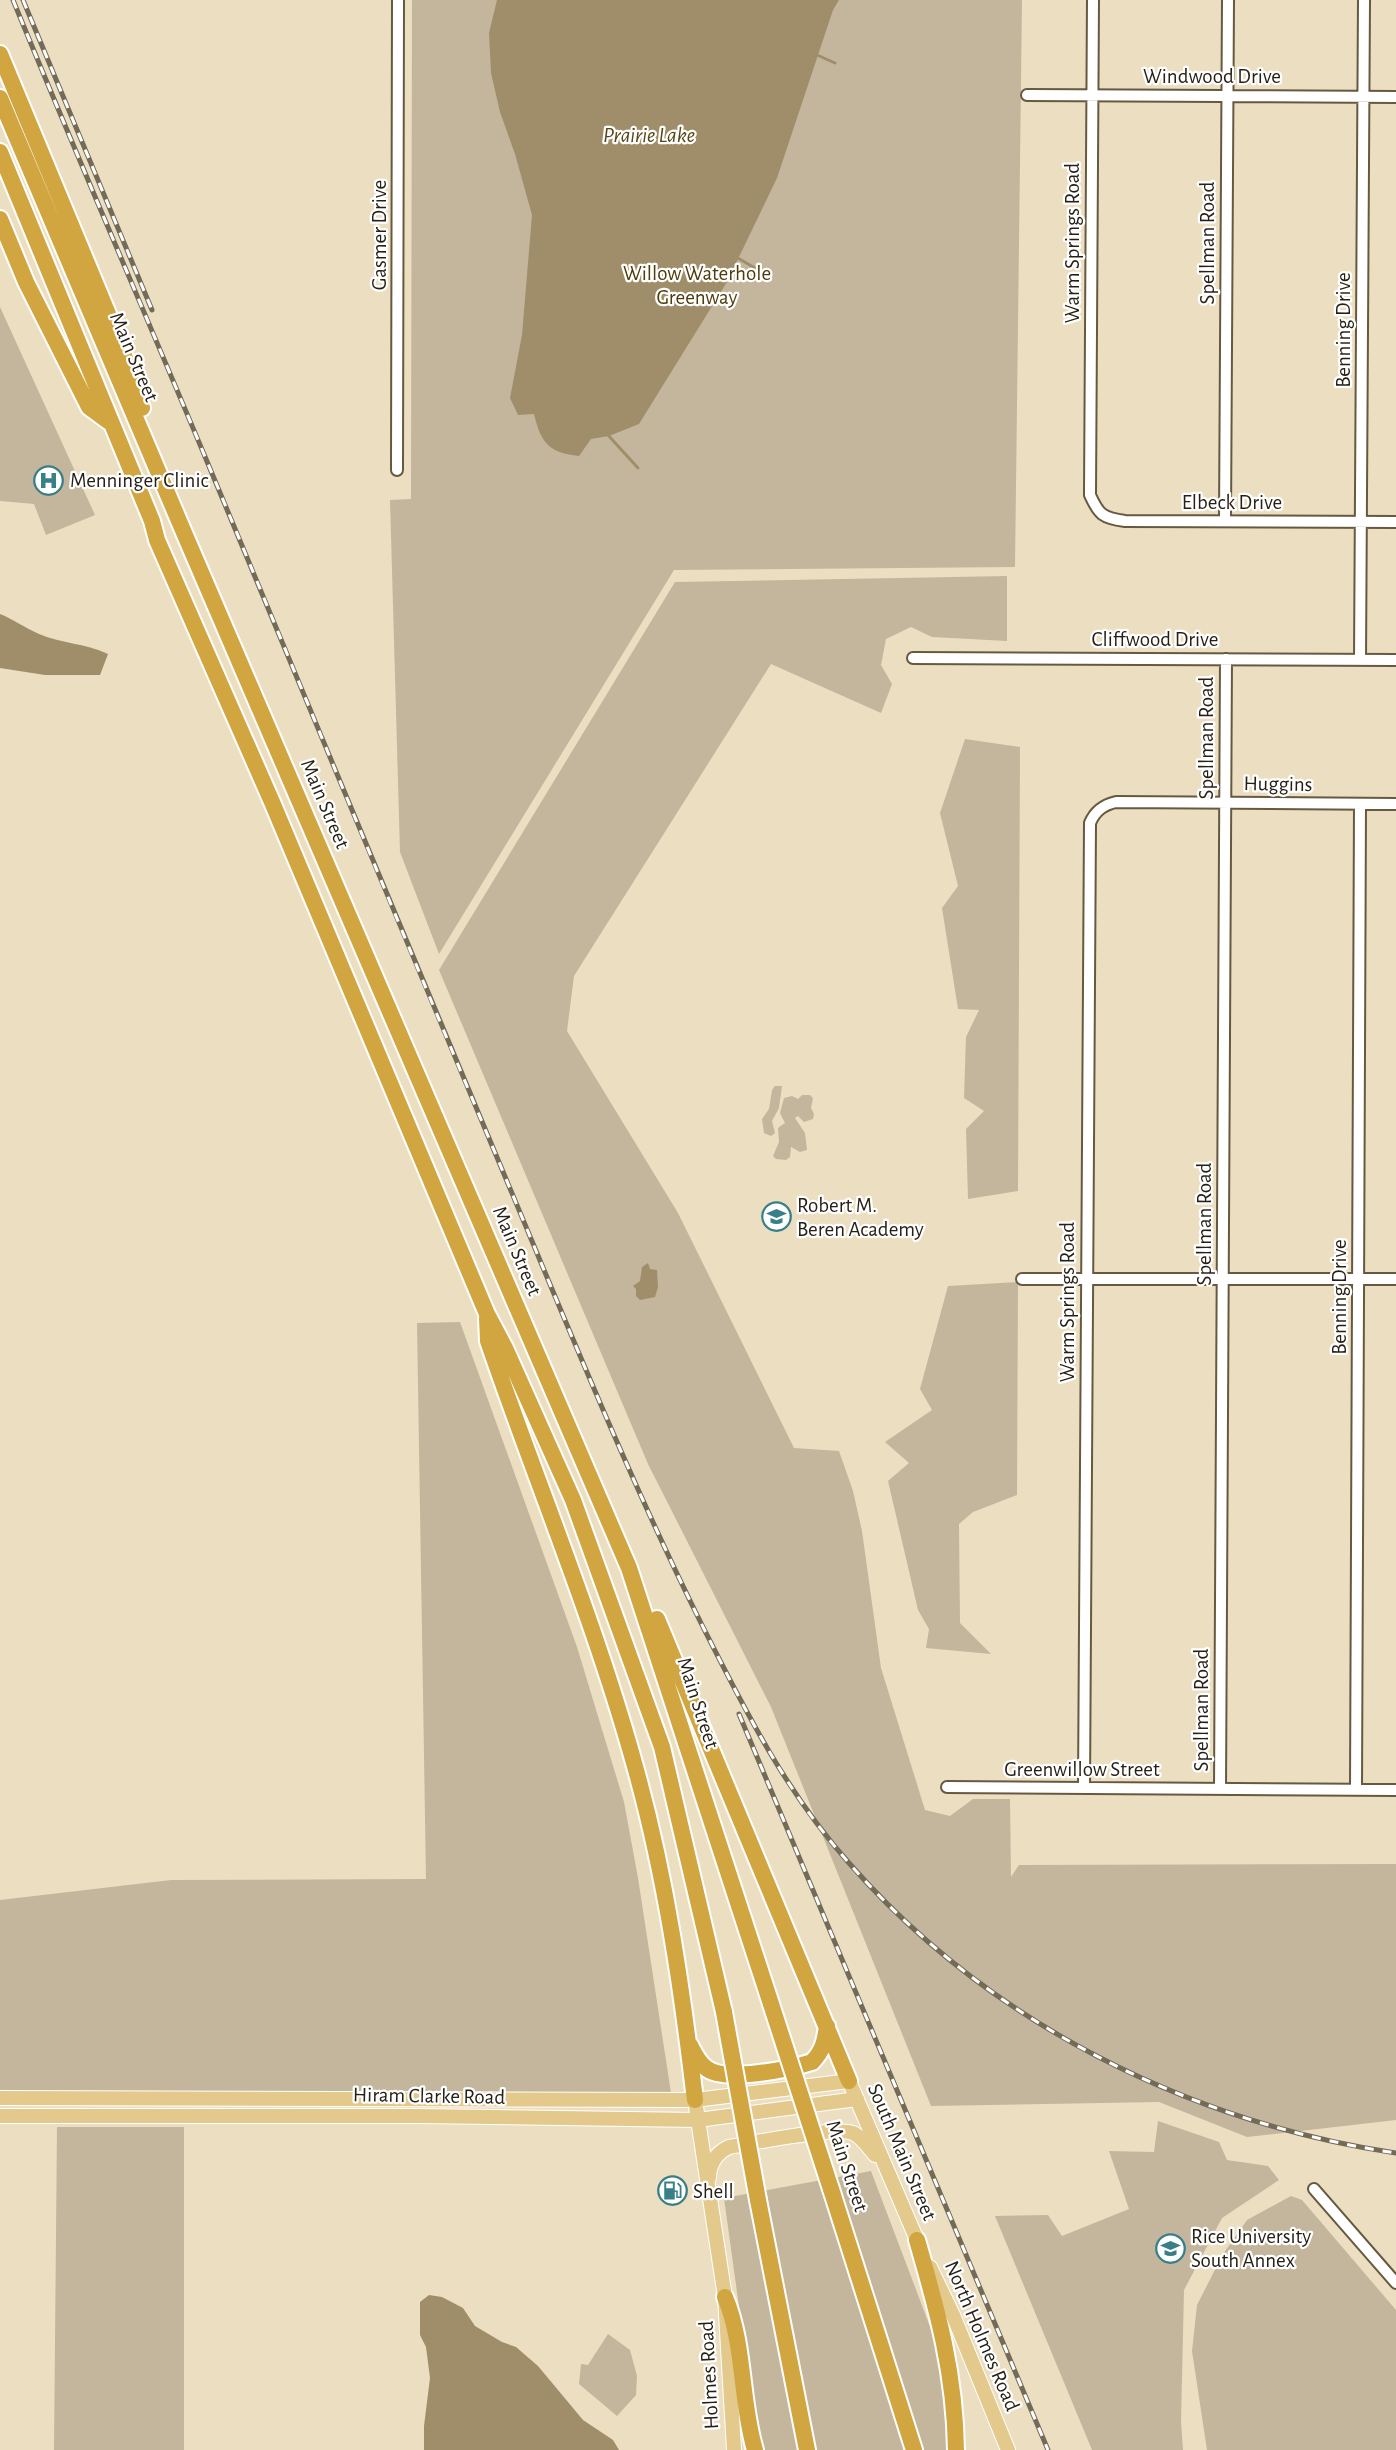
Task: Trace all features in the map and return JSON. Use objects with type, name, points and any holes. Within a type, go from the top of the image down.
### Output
[{"type":"highway","points":[[0,54],[118,338],[182,528]]},
{"type":"highway","name":"Main Street","points":[[0,98],[182,528],[618,1539],[651,1633],[914,2450]]},
{"type":"highway","points":[[0,152],[152,522],[157,540],[272,802],[487,1314],[505,1348],[573,1500],[662,1747],[724,2012],[807,2450]]},
{"type":"highway","points":[[0,219],[26,282],[89,407],[109,421]]},
{"type":"highway","points":[[487,1314],[488,1341],[608,1676],[636,1770],[654,1841],[671,1929],[695,2100]]},
{"type":"highway","points":[[618,1539],[654,1613],[849,2081]]},
{"type":"highway","points":[[688,2042],[707,2070],[719,2074],[739,2075],[812,2062],[819,2055],[827,2026]]},
{"type":"highway","points":[[917,2240],[947,2351],[954,2395],[956,2450]]},
{"type":"highway","points":[[725,2297],[736,2329],[741,2382],[755,2450]]},
{"type":"main road","name":"South Main Street","points":[[849,2081],[917,2240]]},
{"type":"main road","name":"Hiram Clarke Road","points":[[0,2098],[695,2100],[849,2081]]},
{"type":"main road","points":[[49,2098],[49,2116]]},
{"type":"main road","points":[[192,2098],[192,2116]]},
{"type":"main road","points":[[353,2116],[354,2099]]},
{"type":"main road","points":[[520,2099],[520,2118]]},
{"type":"main road","name":"Hiram Clarke Road","points":[[0,2116],[353,2116],[698,2120],[857,2099]]},
{"type":"main road","points":[[695,2100],[725,2297]]},
{"type":"main road","points":[[710,2195],[709,2170],[718,2153],[729,2147],[846,2131],[860,2137],[885,2166]]},
{"type":"main road","name":"North Holmes Road","points":[[917,2240],[953,2315],[1008,2450]]},
{"type":"main road","name":"Holmes Road","points":[[725,2297],[734,2450]]},
{"type":"street","name":"Gasmer Drive","points":[[397,470],[398,0]]},
{"type":"street","name":"Warm Springs Road","points":[[1090,487],[1093,0]]},
{"type":"street","name":"Spellman Road","points":[[1225,521],[1228,0]]},
{"type":"street","name":"Benning Drive","points":[[1360,660],[1364,0]]},
{"type":"street","name":"Windwood Drive","points":[[1027,95],[1396,97]]},
{"type":"street","name":"Elbeck Drive","points":[[1090,487],[1090,495],[1097,509],[1107,518],[1125,521],[1396,522]]},
{"type":"street","name":"Cliffwood Drive","points":[[913,658],[1396,660]]},
{"type":"street","name":"Spellman Road","points":[[1220,1789],[1226,659]]},
{"type":"street","name":"Huggins","points":[[1093,816],[1100,809],[1116,802],[1396,804]]},
{"type":"street","name":"Benning Drive","points":[[1356,1790],[1360,804]]},
{"type":"street","name":"Warm Springs Road","points":[[1084,1788],[1089,833],[1093,816]]},
{"type":"street","points":[[1022,1279],[1396,1279]]},
{"type":"street","name":"Greenwillow Street","points":[[947,1787],[1396,1790]]},
{"type":"street","points":[[1314,2189],[1396,2283]]},
{"type":"green space","name":"Willow Waterhole Greenway","points":[[412,0],[1022,0],[1015,567],[674,570],[439,954],[400,852],[390,500],[411,499]]},
{"type":"green space","points":[[0,307],[95,515],[46,535],[34,504],[0,501]]},
{"type":"green space","points":[[1007,576],[1007,641],[932,637],[911,627],[886,639],[881,665],[892,684],[881,713],[771,664],[574,976],[567,1031],[678,1213],[794,1448],[839,1451],[853,1491],[862,1531],[881,1668],[925,1810],[950,1816],[973,1799],[1010,1799],[1011,1877],[1019,1865],[1396,1864],[1396,2120],[1247,2137],[1159,2102],[931,2106],[771,1707],[648,1464],[439,970],[675,582]]},
{"type":"green space","points":[[965,739],[1020,747],[1018,1191],[968,1199],[966,1129],[984,1111],[964,1098],[966,1037],[979,1010],[958,1009],[942,908],[958,886],[940,813]]},
{"type":"green space","points":[[775,1086],[782,1086],[779,1108],[772,1121],[775,1133],[771,1136],[764,1133],[762,1119],[769,1109],[772,1090]]},
{"type":"green space","points":[[802,1095],[810,1095],[813,1098],[811,1108],[814,1114],[813,1119],[804,1122],[798,1116],[795,1118],[805,1133],[807,1150],[800,1152],[791,1147],[790,1157],[786,1160],[776,1159],[773,1156],[779,1142],[778,1128],[785,1123],[780,1113],[784,1098],[792,1096],[798,1099]]},
{"type":"green space","points":[[1018,1282],[1017,1495],[973,1512],[959,1524],[960,1623],[991,1654],[926,1648],[929,1629],[918,1610],[888,1481],[909,1463],[885,1442],[932,1410],[920,1389],[948,1286]]},
{"type":"green space","points":[[460,1322],[577,1647],[624,1802],[671,2093],[0,2091],[0,1900],[171,1880],[426,1879],[417,1323]]},
{"type":"green space","points":[[1158,2121],[1219,2142],[1227,2160],[1268,2166],[1279,2180],[1222,2218],[1184,2290],[1181,2422],[1183,2450],[1092,2450],[995,2216],[1048,2215],[1062,2236],[1129,2209],[1109,2151],[1154,2152]]},
{"type":"green space","points":[[57,2127],[184,2127],[184,2450],[54,2450]]},
{"type":"green space","points":[[871,2171],[940,2353],[963,2450],[763,2450],[752,2401],[724,2198]]},
{"type":"green space","points":[[1291,2196],[1302,2200],[1396,2310],[1396,2450],[1207,2450],[1192,2351],[1197,2305],[1223,2254],[1247,2220]]},
{"type":"green space","points":[[608,2334],[630,2350],[637,2376],[636,2395],[617,2416],[579,2384],[581,2364],[588,2365]]},
{"type":"water","name":"Prairie Lake","points":[[497,0],[839,0],[833,10],[777,178],[727,282],[639,424],[609,436],[591,439],[579,456],[560,452],[548,445],[543,439],[534,414],[518,415],[510,398],[522,335],[532,215],[515,154],[500,112],[491,73],[489,33]]},
{"type":"water","points":[[0,614],[34,632],[108,654],[100,675],[45,675],[0,668]]},
{"type":"water","points":[[648,1263],[650,1269],[657,1270],[658,1287],[655,1297],[640,1300],[633,1286],[640,1281],[642,1267]]},
{"type":"water","points":[[429,2295],[442,2297],[463,2308],[475,2326],[502,2342],[516,2347],[538,2366],[583,2420],[613,2440],[619,2450],[424,2450],[424,2426],[430,2378],[426,2347],[420,2335],[420,2302]]},
{"type":"waterway","points":[[817,55],[835,63]]},
{"type":"waterway","points":[[736,257],[755,268]]},
{"type":"waterway","points":[[607,434],[638,468]]},
{"type":"railway","points":[[13,0],[620,1449],[701,1623],[785,1778],[826,1836],[904,1920],[964,1971],[1028,2016],[1097,2056],[1168,2090],[1242,2117],[1318,2138],[1396,2153]]},
{"type":"railway","points":[[23,0],[152,310]]},
{"type":"railway","points":[[739,1714],[1048,2450]]},
{"type":"place","name":"Menninger Clinic","points":[[49,480]]},
{"type":"place","name":"Robert M. Beren Academy","points":[[776,1217]]},
{"type":"place","name":"Shell","points":[[672,2191]]},
{"type":"place","name":"Rice University South Annex","points":[[1170,2248]]}]
